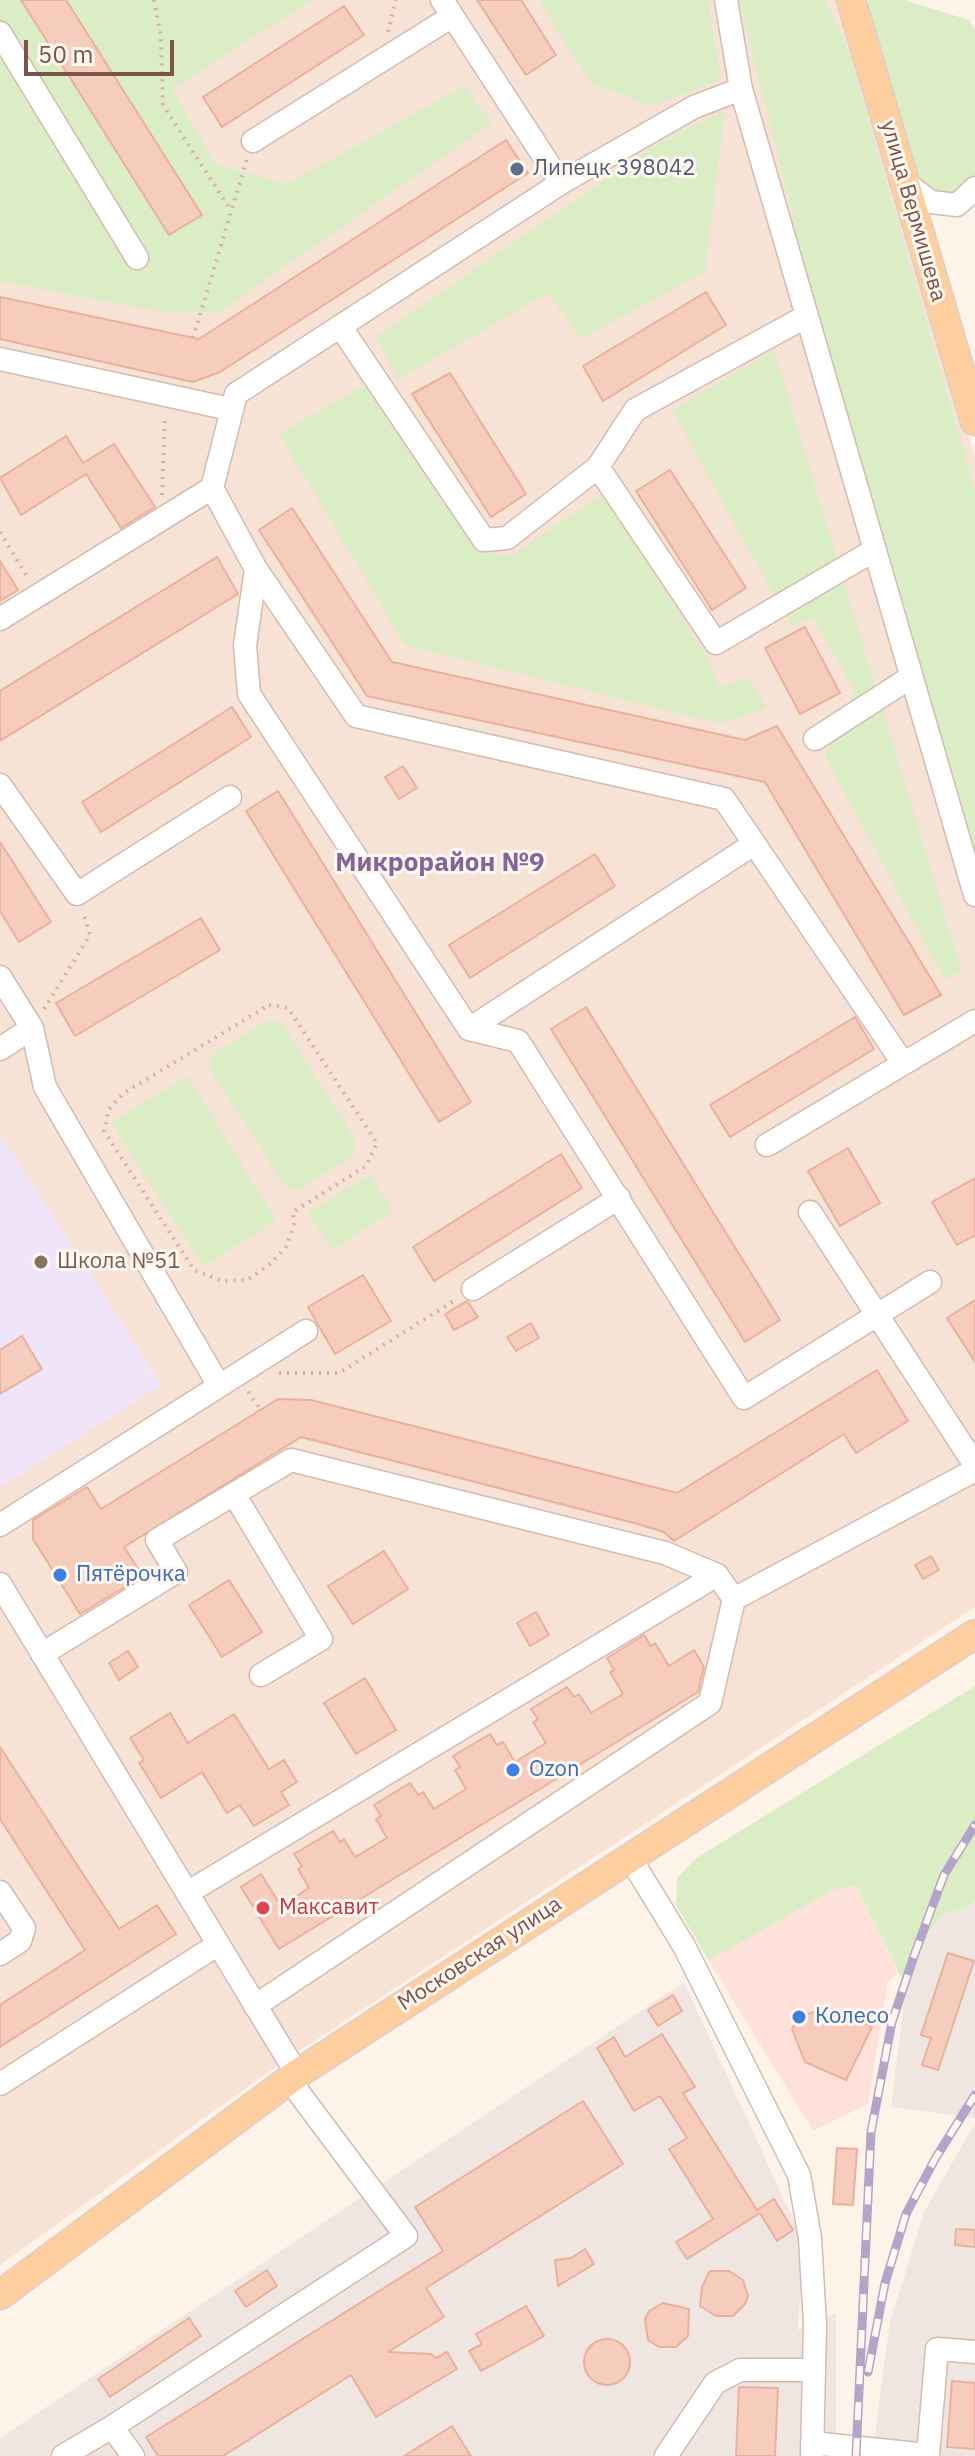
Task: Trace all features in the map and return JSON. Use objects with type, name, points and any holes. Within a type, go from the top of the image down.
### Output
[{"type":"main road","name":"улица Вермишева","points":[[851,0],[975,421]]},
{"type":"main road","name":"Московская улица","points":[[0,2295],[294,2077],[629,1856],[975,1634]]},
{"type":"street","points":[[726,0],[741,89],[975,895]]},
{"type":"street","points":[[253,141],[446,9],[561,183]]},
{"type":"street","points":[[0,33],[137,258]]},
{"type":"street","points":[[0,78],[20,66]]},
{"type":"street","points":[[741,89],[694,107],[561,183],[236,394],[212,488],[256,569],[356,716],[724,799],[903,1063]]},
{"type":"street","points":[[903,181],[931,202],[957,205],[975,188]]},
{"type":"street","points":[[340,326],[484,540],[507,538],[598,467],[635,410],[805,317]]},
{"type":"street","points":[[0,359],[230,409]]},
{"type":"street","points":[[598,467],[716,643],[873,551]]},
{"type":"street","points":[[0,619],[212,488]]},
{"type":"street","points":[[256,569],[245,645],[249,694],[469,1029],[518,1041],[744,1398],[930,1282]]},
{"type":"street","points":[[815,739],[911,677]]},
{"type":"street","points":[[0,785],[77,894],[230,797]]},
{"type":"street","points":[[469,1029],[754,844]]},
{"type":"street","points":[[0,977],[32,1028],[45,1087],[218,1384]]},
{"type":"street","points":[[767,1145],[975,1021]]},
{"type":"street","points":[[0,1049],[32,1028]]},
{"type":"street","points":[[473,1289],[619,1198]]},
{"type":"street","points":[[734,1599],[975,1468],[810,1212]]},
{"type":"street","points":[[0,1525],[306,1331]]},
{"type":"street","points":[[42,1654],[176,1572],[157,1540],[291,1460],[665,1553],[717,1575],[734,1599],[710,1703],[255,2006]]},
{"type":"street","points":[[234,1494],[321,1639],[261,1675]]},
{"type":"street","points":[[187,1893],[717,1575]]},
{"type":"street","points":[[0,1584],[255,2006],[294,2077],[406,2236],[63,2456]]},
{"type":"street","points":[[629,1856],[684,1946],[799,2175],[810,2238],[814,2370],[812,2449],[930,2455],[937,2349],[975,2352]]},
{"type":"street","points":[[0,1892],[24,1928],[20,1941],[0,1954]]},
{"type":"street","points":[[0,2084],[217,1945]]},
{"type":"street","points":[[666,2456],[715,2383],[740,2370],[814,2370]]},
{"type":"street","points":[[112,2427],[133,2456]]},
{"type":"path","points":[[154,0],[161,37],[163,105],[231,211]]},
{"type":"path","points":[[193,338],[253,141]]},
{"type":"path","points":[[160,522],[166,395]]},
{"type":"path","points":[[0,532],[39,594]]},
{"type":"path","points":[[32,1028],[90,935],[77,894]]},
{"type":"path","points":[[269,1005],[288,1008],[377,1143],[366,1166],[293,1212],[294,1224],[286,1247],[269,1265],[247,1280],[223,1281],[194,1270],[104,1131],[109,1109],[124,1093],[269,1005]]},
{"type":"path","points":[[276,1373],[339,1373],[473,1289]]},
{"type":"shaded area","points":[[0,0],[842,0],[975,457],[975,1607],[278,2065],[0,2265],[0,1487],[161,1384],[3,1139],[0,1140]]},
{"type":"shaded area","name":"Школа №51","points":[[3,1138],[161,1385],[0,1487],[0,1140]]},
{"type":"shaded area","points":[[855,1885],[898,1972],[888,1982],[868,2104],[813,2131],[709,1961],[833,1890]]},
{"type":"shaded area","points":[[975,1900],[975,2118],[891,2107],[906,1987],[930,1931],[945,1913],[965,1909]]},
{"type":"shaded area","points":[[684,1982],[803,2241],[798,2330],[836,2313],[836,2456],[0,2456],[0,2438]]},
{"type":"shaded area","points":[[975,2123],[975,2456],[872,2456],[890,2322],[924,2212]]},
{"type":"green space","points":[[0,0],[312,0],[172,89],[215,164],[287,184],[464,86],[492,123],[219,312],[162,312],[0,281]]},
{"type":"green space","points":[[539,0],[708,0],[721,80],[653,106],[591,84]]},
{"type":"green space","points":[[739,0],[825,0],[848,48],[975,491],[975,871],[825,346]]},
{"type":"green space","points":[[869,0],[904,0],[969,20],[975,30],[975,175],[967,188],[954,195],[922,188],[910,173],[865,9]]},
{"type":"green space","points":[[725,111],[705,272],[581,339],[548,293],[399,379],[376,337],[669,136]]},
{"type":"green space","points":[[774,350],[961,970],[945,980],[825,756],[854,690],[813,617],[791,626],[672,410]]},
{"type":"green space","points":[[366,384],[475,548],[509,557],[604,493],[706,656],[719,687],[748,679],[767,708],[722,724],[405,645],[279,434]]},
{"type":"green space","points":[[270,1019],[283,1025],[356,1141],[353,1156],[298,1190],[286,1188],[209,1067],[213,1054]]},
{"type":"green space","points":[[187,1076],[276,1220],[204,1267],[111,1123]]},
{"type":"green space","points":[[369,1175],[393,1211],[333,1250],[308,1213]]},
{"type":"green space","points":[[975,1686],[975,1900],[965,1909],[945,1913],[930,1931],[906,1987],[855,1885],[833,1890],[709,1961],[676,1905],[677,1878],[695,1859]]},
{"type":"building","points":[[21,0],[66,0],[202,215],[169,235]]},
{"type":"building","points":[[477,0],[521,0],[556,55],[526,75]]},
{"type":"building","points":[[344,6],[364,35],[222,127],[203,97]]},
{"type":"building","points":[[506,140],[528,173],[220,372],[193,382],[0,339],[0,297],[199,339]]},
{"type":"building","points":[[706,292],[726,325],[603,401],[583,366]]},
{"type":"building","points":[[450,373],[526,494],[491,517],[412,394]]},
{"type":"building","points":[[66,436],[83,463],[114,444],[155,507],[121,528],[86,474],[21,515],[0,478]]},
{"type":"building","points":[[670,470],[746,588],[712,610],[636,491]]},
{"type":"building","points":[[292,508],[392,662],[745,740],[777,726],[941,995],[904,1015],[765,782],[367,696],[259,530]]},
{"type":"building","points":[[217,557],[238,594],[0,741],[0,691]]},
{"type":"building","points":[[0,561],[18,590],[0,601]]},
{"type":"building","points":[[805,627],[840,693],[800,714],[765,648]]},
{"type":"building","points":[[232,707],[251,737],[101,832],[82,802]]},
{"type":"building","points":[[403,766],[417,788],[399,799],[385,777]]},
{"type":"building","points":[[278,791],[471,1102],[439,1122],[246,811]]},
{"type":"building","points":[[0,842],[51,922],[19,942],[0,911]]},
{"type":"building","points":[[595,854],[615,886],[470,978],[449,945]]},
{"type":"building","points":[[201,918],[220,950],[75,1036],[56,1003]]},
{"type":"building","points":[[586,1007],[780,1320],[745,1342],[551,1029]]},
{"type":"building","points":[[855,1017],[874,1049],[730,1137],[710,1105]]},
{"type":"building","points":[[848,1148],[880,1203],[840,1226],[808,1171]]},
{"type":"building","points":[[561,1154],[582,1188],[434,1281],[413,1247]]},
{"type":"building","points":[[975,1178],[975,1235],[957,1245],[932,1202]]},
{"type":"building","points":[[363,1275],[391,1321],[335,1354],[308,1307]]},
{"type":"building","points":[[975,1300],[975,1362],[947,1318]]},
{"type":"building","points":[[467,1301],[478,1317],[454,1330],[445,1314]]},
{"type":"building","points":[[531,1323],[539,1338],[516,1351],[507,1337]]},
{"type":"building","points":[[22,1336],[42,1369],[0,1394],[0,1350]]},
{"type":"building","points":[[877,1370],[908,1421],[856,1453],[844,1434],[674,1541],[664,1532],[638,1524],[301,1437],[124,1547],[143,1576],[80,1614],[33,1539],[33,1520],[87,1487],[101,1509],[278,1399],[311,1400],[677,1493]]},
{"type":"building","points":[[384,1551],[408,1589],[353,1624],[328,1586]]},
{"type":"building","points":[[931,1556],[939,1570],[923,1579],[915,1565]]},
{"type":"building","points":[[229,1580],[262,1632],[222,1657],[189,1605]]},
{"type":"building","points":[[536,1612],[549,1635],[530,1646],[517,1623]]},
{"type":"building","points":[[644,1635],[651,1646],[655,1643],[669,1666],[694,1650],[704,1667],[698,1692],[279,1949],[241,1887],[261,1874],[281,1906],[309,1888],[298,1869],[302,1866],[294,1854],[333,1831],[340,1842],[344,1839],[355,1857],[387,1838],[376,1819],[381,1816],[374,1805],[410,1783],[418,1795],[423,1792],[434,1809],[466,1789],[455,1770],[460,1767],[453,1756],[490,1734],[497,1745],[503,1742],[515,1762],[546,1743],[533,1722],[538,1719],[531,1709],[567,1687],[574,1697],[579,1694],[591,1713],[623,1694],[610,1672],[614,1670],[607,1658]]},
{"type":"building","points":[[128,1651],[138,1667],[119,1680],[109,1663]]},
{"type":"building","points":[[365,1678],[396,1730],[356,1754],[324,1703]]},
{"type":"building","points":[[170,1713],[188,1743],[234,1714],[269,1769],[284,1760],[297,1782],[281,1792],[289,1805],[254,1826],[240,1805],[227,1813],[202,1772],[161,1798],[139,1763],[144,1760],[130,1738]]},
{"type":"building","points":[[0,1747],[119,1929],[157,1905],[176,1934],[0,2047],[0,2005],[85,1950],[0,1819]]},
{"type":"building","points":[[948,1953],[974,1961],[938,2070],[922,2065],[931,2038],[921,2035]]},
{"type":"building","points":[[673,1995],[682,2011],[658,2026],[648,2010]]},
{"type":"building","points":[[828,2007],[872,2027],[846,2080],[805,2062],[792,2029],[799,2017]]},
{"type":"building","points":[[662,2034],[695,2087],[683,2093],[757,2210],[774,2199],[793,2230],[777,2241],[760,2213],[687,2259],[676,2242],[713,2219],[669,2149],[687,2138],[660,2096],[634,2111],[597,2048],[614,2037],[625,2057]]},
{"type":"building","points":[[583,2101],[623,2164],[426,2288],[444,2317],[388,2352],[431,2354],[436,2358],[447,2352],[457,2369],[376,2417],[351,2375],[223,2456],[158,2456],[146,2437],[443,2251],[415,2207]]},
{"type":"building","points":[[837,2148],[857,2149],[853,2205],[833,2204]]},
{"type":"building","points":[[956,2229],[975,2230],[975,2247],[955,2245]]},
{"type":"building","points":[[585,2249],[594,2264],[558,2286],[555,2260],[571,2258]]},
{"type":"building","points":[[267,2270],[277,2286],[246,2307],[235,2291]]},
{"type":"building","points":[[710,2271],[729,2271],[743,2280],[748,2296],[733,2316],[716,2316],[700,2306],[702,2287]]},
{"type":"building","points":[[663,2303],[689,2309],[688,2336],[676,2347],[659,2347],[648,2340],[645,2319],[649,2311]]},
{"type":"building","points":[[526,2306],[544,2336],[481,2371],[469,2351],[482,2344],[476,2334]]},
{"type":"building","points":[[189,2318],[201,2336],[110,2397],[98,2379]]},
{"type":"building","points":[[607,2339],[623,2346],[630,2362],[623,2378],[607,2385],[591,2378],[584,2362],[591,2346]]},
{"type":"building","points":[[952,2381],[975,2383],[975,2449],[947,2447]]},
{"type":"building","points":[[739,2387],[778,2388],[775,2456],[736,2456]]},
{"type":"building","points":[[452,2426],[471,2456],[404,2456]]},
{"type":"railway","points":[[856,2456],[871,2132],[892,2022],[915,1953],[944,1875],[975,1825]]},
{"type":"railway","points":[[868,2372],[885,2283],[906,2214],[935,2159],[975,2095]]},
{"type":"place","name":"Липецк 398042","points":[[517,169]]},
{"type":"place","name":"Школа №51","points":[[41,1262]]},
{"type":"place","name":"Пятёрочка","points":[[60,1575]]},
{"type":"place","name":"Ozon","points":[[513,1770]]},
{"type":"place","name":"Максавит","points":[[263,1908]]},
{"type":"place","name":"Колесо","points":[[799,2017]]},
{"type":"district","name":"Микрорайон №9","points":[[440,863]]}]
